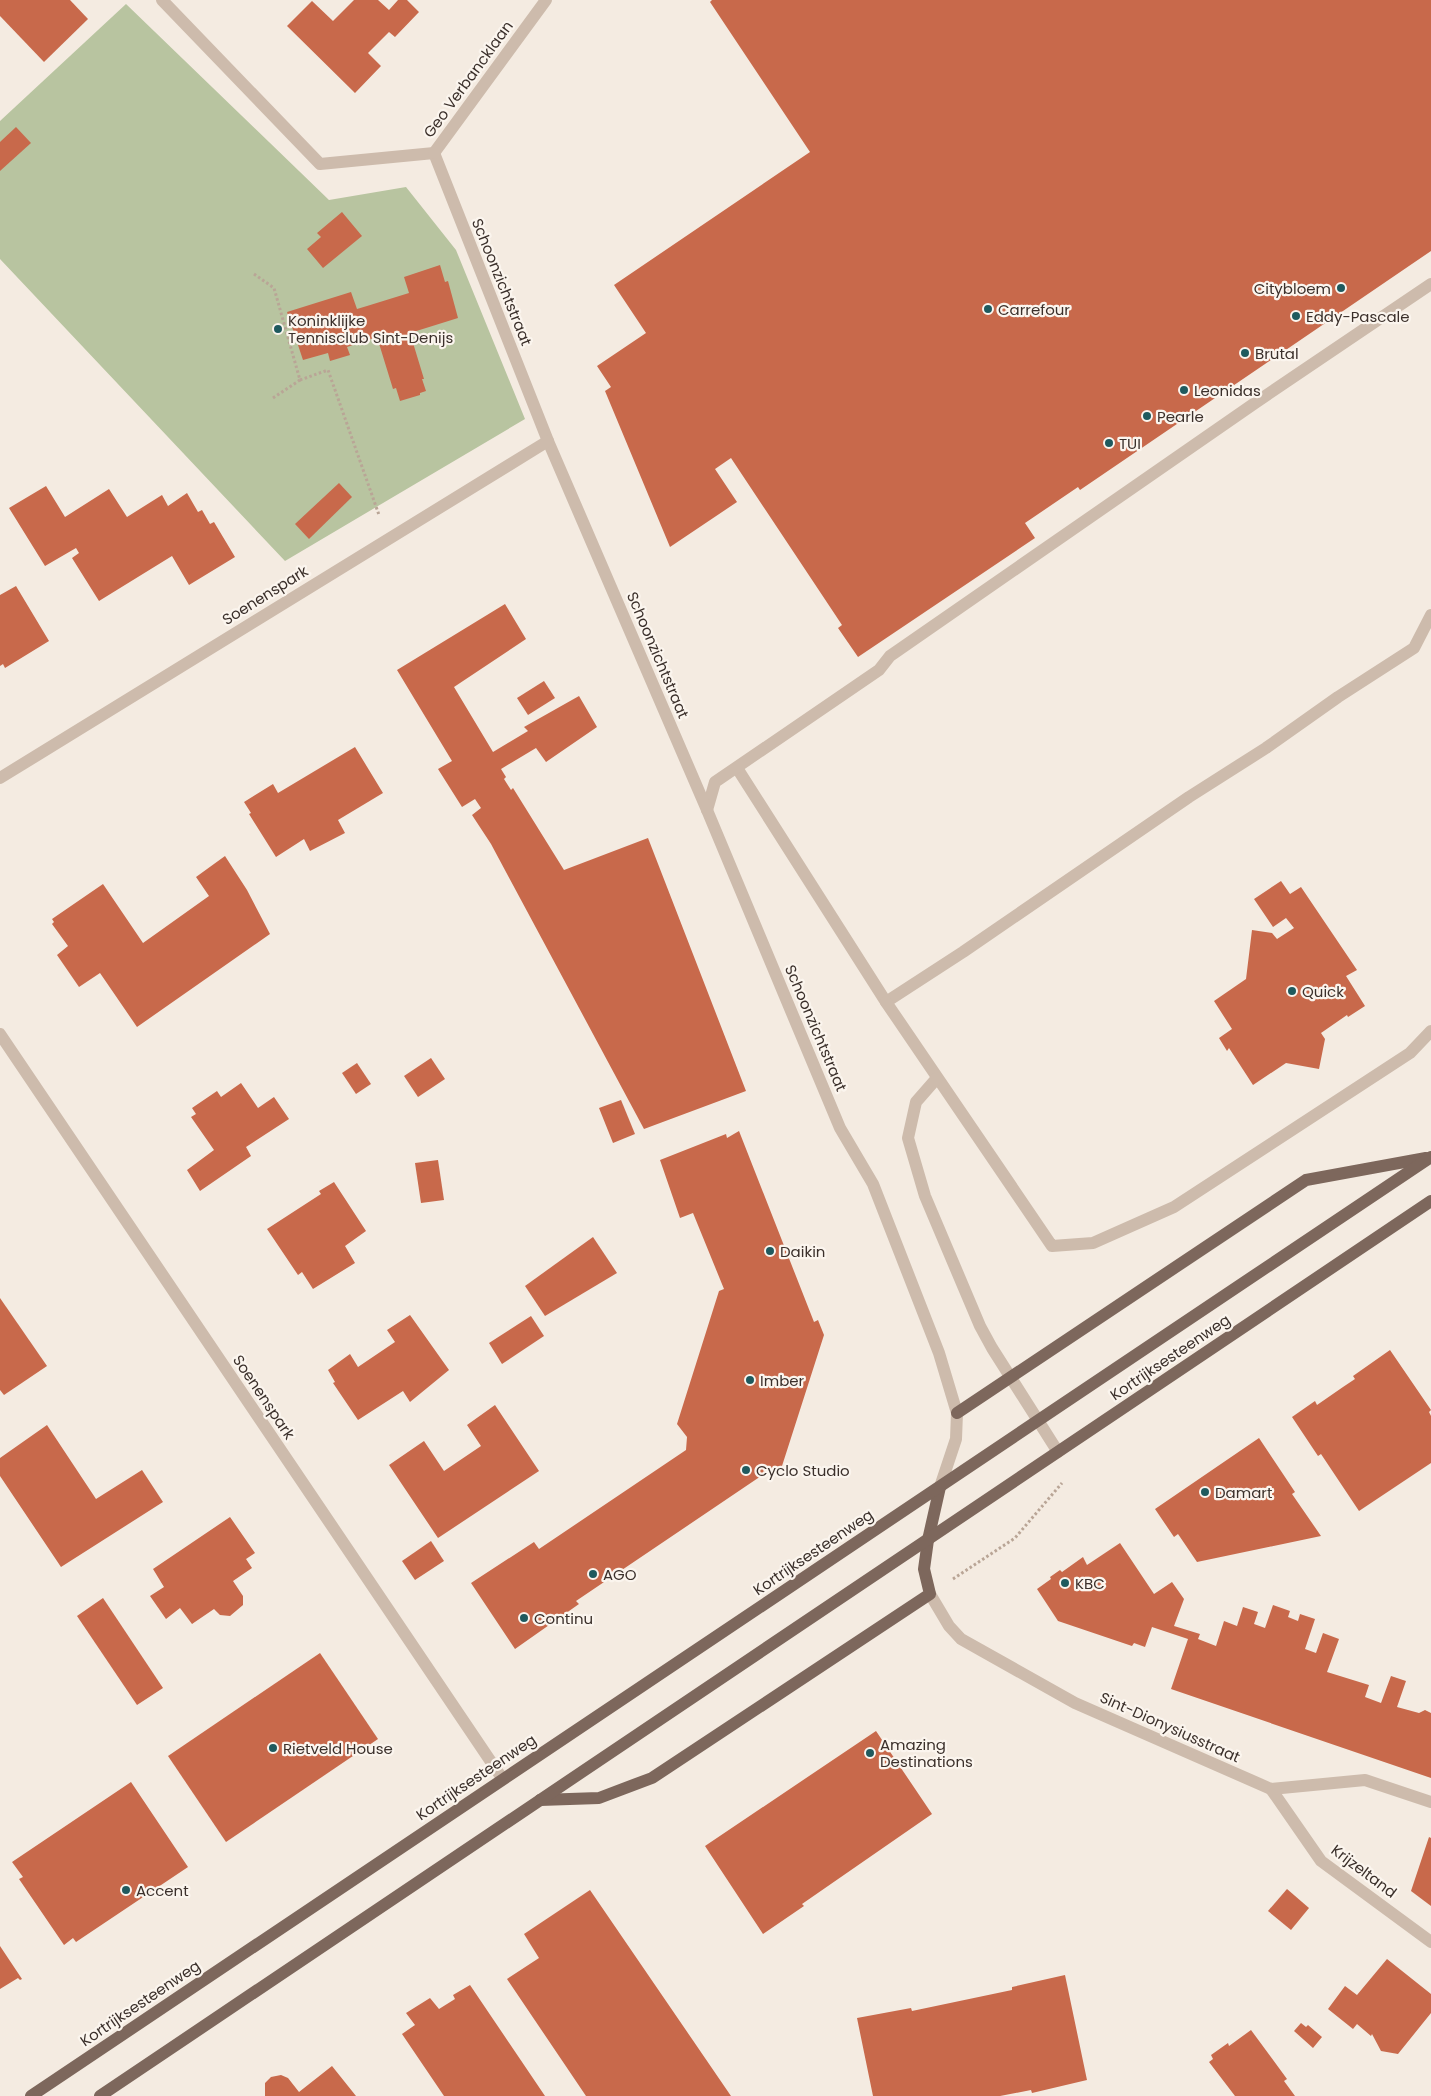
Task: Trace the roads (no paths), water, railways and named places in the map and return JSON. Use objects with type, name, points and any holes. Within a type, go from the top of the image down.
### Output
[{"type":"main road","points":[[958,1413],[1306,1180],[1431,1157]]},
{"type":"main road","name":"Kortrijksesteenweg","points":[[31,2096],[502,1778],[1431,1157]]},
{"type":"main road","name":"Kortrijksesteenweg","points":[[100,2096],[1431,1201]]},
{"type":"main road","points":[[540,1800],[598,1798],[652,1778],[930,1594],[924,1569],[928,1540],[940,1486]]},
{"type":"street","points":[[162,0],[320,164],[434,152]]},
{"type":"street","name":"Geo Verbancklaan","points":[[434,152],[546,0]]},
{"type":"street","name":"Schoonzichtstraat","points":[[434,152],[548,441],[707,810],[840,1128],[873,1184],[939,1353],[958,1413],[956,1439],[940,1486]]},
{"type":"street","points":[[707,810],[716,782],[879,670],[890,656],[1255,402],[1431,284]]},
{"type":"street","name":"Soenenspark","points":[[0,778],[548,441]]},
{"type":"street","points":[[886,1002],[963,952],[1189,797],[1266,748],[1338,697],[1414,648],[1431,615]]},
{"type":"street","points":[[737,768],[886,1002],[1052,1246],[1093,1243],[1174,1207],[1410,1053],[1431,1032]]},
{"type":"street","name":"Soenenspark","points":[[0,1034],[502,1778]]},
{"type":"street","points":[[937,1078],[916,1102],[908,1138],[928,1205],[980,1326],[1010,1378],[1058,1452]]},
{"type":"street","name":"Sint-Dionysiusstraat","points":[[930,1594],[949,1626],[961,1640],[1075,1703],[1271,1790],[1366,1780],[1431,1802]]},
{"type":"street","name":"Krijzeltand","points":[[1271,1790],[1321,1861],[1431,1942]]},
{"type":"place","name":"Citybloem","points":[[1341,288]]},
{"type":"place","name":"Carrefour","points":[[988,309]]},
{"type":"place","name":"Eddy-Pascale","points":[[1296,316]]},
{"type":"place","name":"Koninklijke Tennisclub Sint-Denijs","points":[[278,329]]},
{"type":"place","name":"Brutal","points":[[1245,353]]},
{"type":"place","name":"Leonidas","points":[[1184,390]]},
{"type":"place","name":"Pearle","points":[[1147,416]]},
{"type":"place","name":"TUI","points":[[1109,443]]},
{"type":"place","name":"Quick","points":[[1292,991]]},
{"type":"place","name":"Daikin","points":[[770,1251]]},
{"type":"place","name":"Imber","points":[[750,1380]]},
{"type":"place","name":"Cyclo Studio","points":[[746,1470]]},
{"type":"place","name":"Damart","points":[[1205,1492]]},
{"type":"place","name":"AGO","points":[[593,1574]]},
{"type":"place","name":"KBC","points":[[1065,1583]]},
{"type":"place","name":"Continu","points":[[524,1618]]},
{"type":"place","name":"Rietveld House","points":[[273,1748]]},
{"type":"place","name":"Amazing Destinations","points":[[870,1753]]},
{"type":"place","name":"Accent","points":[[126,1890]]}]
